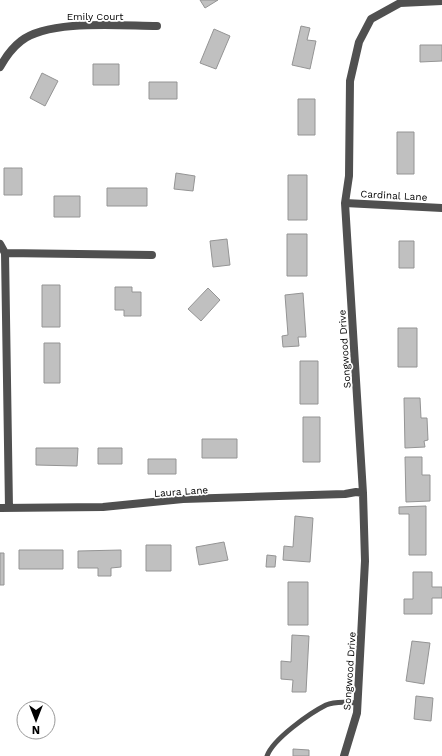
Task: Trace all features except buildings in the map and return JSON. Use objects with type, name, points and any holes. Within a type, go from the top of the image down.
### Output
[{"type":"street","name":"Songwood Drive","points":[[344,756],[356,713],[365,561],[363,493],[345,203],[349,176],[350,80],[359,42],[371,19],[400,3],[442,1]]},
{"type":"street","name":"Emily Court","points":[[0,68],[10,52],[22,40],[61,26],[157,26]]},
{"type":"street","name":"Cardinal Lane","points":[[345,203],[442,208]]},
{"type":"street","points":[[0,244],[5,253],[10,508]]},
{"type":"street","points":[[5,253],[152,255]]},
{"type":"street","name":"Laura Lane","points":[[0,508],[103,507],[183,499],[337,495],[356,492],[363,493]]},
{"type":"lane","points":[[266,756],[280,739],[306,718],[327,705],[343,702],[357,703]]}]
